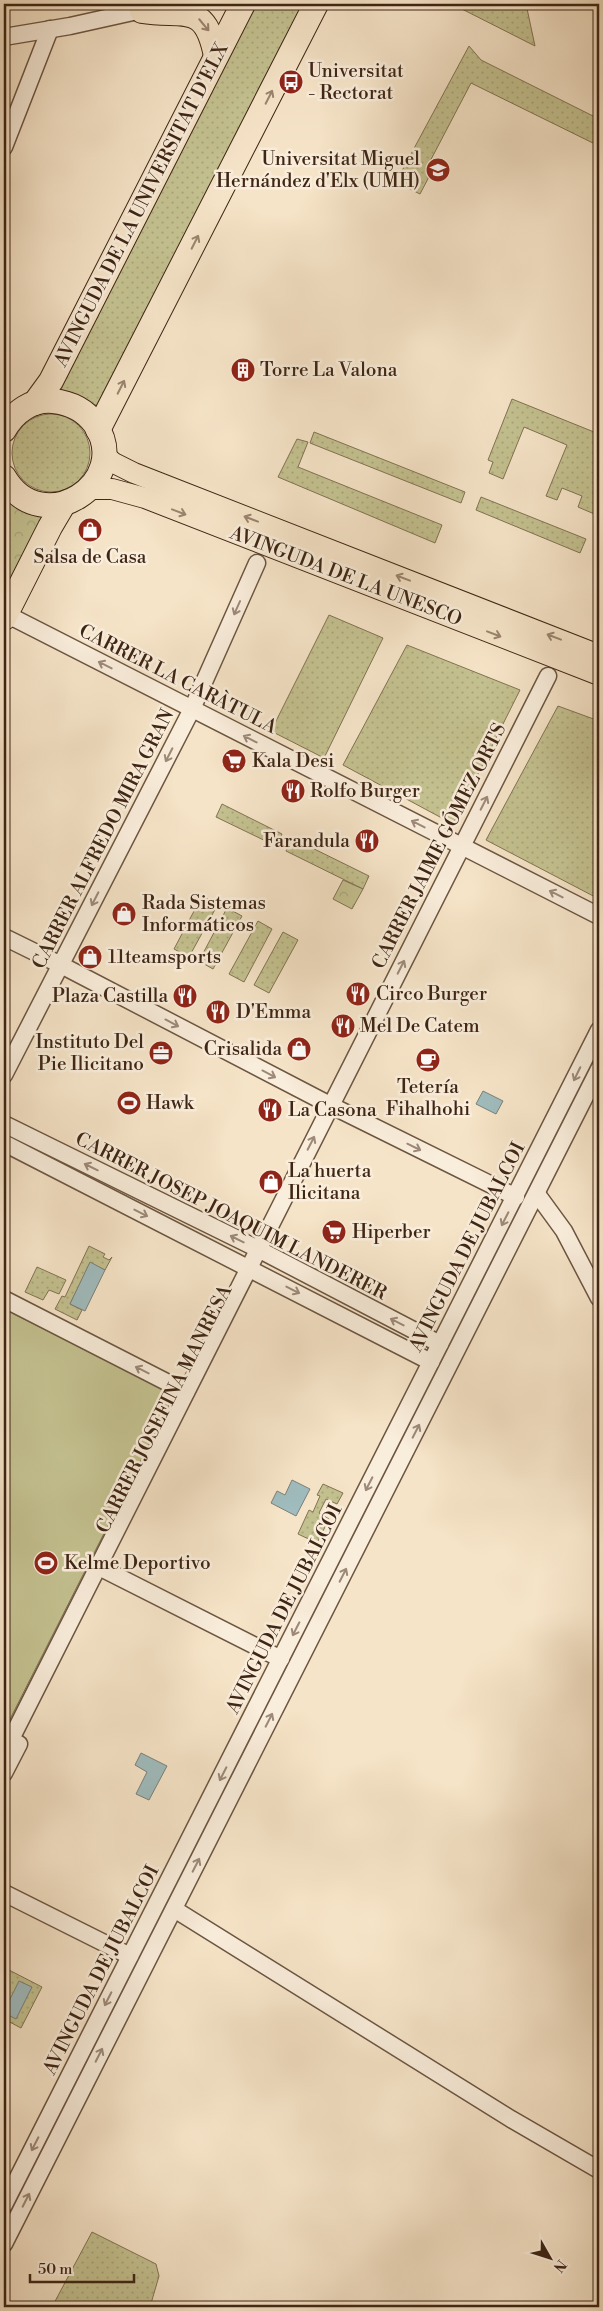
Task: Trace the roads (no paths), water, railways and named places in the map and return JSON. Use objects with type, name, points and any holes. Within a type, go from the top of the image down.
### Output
[{"type":"highway","name":"AVINGUDA DE LA UNIVERSITAT D'ELX","points":[[35,403],[51,381],[243,4]]},
{"type":"highway","points":[[98,430],[316,4]]},
{"type":"highway","points":[[142,11],[158,14],[175,12],[198,17],[213,39],[216,56]]},
{"type":"highway","points":[[4,477],[11,488],[30,502],[41,505],[63,504],[73,501],[90,489],[97,478],[104,455],[98,430],[89,417],[77,408],[64,402],[49,400],[35,403],[21,410],[6,423]]},
{"type":"highway","points":[[5,616],[63,504]]},
{"type":"main road","name":"AVINGUDA DE LA UNESCO","points":[[104,455],[114,463],[134,473],[599,655]]},
{"type":"main road","name":"AVINGUDA DE LA UNESCO","points":[[90,489],[112,489],[145,498],[599,675]]},
{"type":"street","points":[[4,37],[50,30],[142,11],[166,4]]},
{"type":"street","points":[[4,147],[50,30]]},
{"type":"street","name":"CARRER ALFREDO MIRA GRAN","points":[[4,1075],[192,709],[257,563]]},
{"type":"street","name":"CARRER LA CARÀTULA","points":[[5,616],[599,916]]},
{"type":"street","name":"CARRER JAIME GÓMEZ ORTS","points":[[252,1270],[258,1249],[548,676]]},
{"type":"street","points":[[4,937],[330,1106],[516,1197]]},
{"type":"street","name":"AVINGUDA DE JUBALCOI","points":[[4,2205],[599,1030]]},
{"type":"street","name":"AVINGUDA DE JUBALCOI","points":[[4,2244],[599,1069]]},
{"type":"street","name":"CARRER JOSEP JOAQUIM LANDERER","points":[[4,1124],[258,1249],[440,1344]]},
{"type":"street","name":"CARRER JOSEP JOAQUIM LANDERER","points":[[4,1143],[431,1362]]},
{"type":"street","points":[[537,1194],[564,1231],[599,1298]]},
{"type":"street","name":"CARRER JOSEFINA MANRESA","points":[[4,1753],[186,1392],[252,1270]]},
{"type":"street","name":"CARRER JOSEFINA MANRESA","points":[[4,1773],[252,1270]]},
{"type":"street","points":[[4,1299],[186,1392]]},
{"type":"street","points":[[105,1570],[281,1659]]},
{"type":"street","points":[[4,1893],[130,1956]]},
{"type":"street","points":[[174,1909],[510,2119],[599,2170]]},
{"type":"water","points":[[483,1091],[503,1101],[496,1114],[476,1104]]},
{"type":"water","points":[[90,1262],[105,1270],[85,1311],[70,1304]]},
{"type":"water","points":[[292,1480],[310,1489],[296,1516],[271,1503],[277,1491],[285,1495]]},
{"type":"water","points":[[141,1753],[167,1766],[149,1800],[136,1794],[147,1772],[135,1765]]},
{"type":"water","points":[[19,1981],[32,1987],[16,2019],[4,2013],[4,2011]]},
{"type":"place","name":"Universitat - Rectorat","points":[[291,82]]},
{"type":"place","name":"Universitat Miguel Hernández d'Elx (UMH)","points":[[438,170]]},
{"type":"place","name":"Torre La Valona","points":[[243,370]]},
{"type":"place","name":"Salsa de Casa","points":[[90,530]]},
{"type":"place","name":"Kala Desi","points":[[234,761]]},
{"type":"place","name":"Rolfo Burger","points":[[293,791]]},
{"type":"place","name":"Farandula","points":[[367,841]]},
{"type":"place","name":"Rada Sistemas Informáticos","points":[[124,914]]},
{"type":"place","name":"11teamsports","points":[[90,957]]},
{"type":"place","name":"Circo Burger","points":[[358,994]]},
{"type":"place","name":"Plaza Castilla","points":[[185,996]]},
{"type":"place","name":"D'Emma","points":[[218,1012]]},
{"type":"place","name":"Mel De Catem","points":[[343,1026]]},
{"type":"place","name":"Crisalida","points":[[299,1049]]},
{"type":"place","name":"Instituto Del Pie Ilicitano","points":[[161,1053]]},
{"type":"place","name":"Tetería Fihalhohi","points":[[428,1060]]},
{"type":"place","name":"Hawk","points":[[129,1103]]},
{"type":"place","name":"La Casona","points":[[270,1110]]},
{"type":"place","name":"La huerta Ilicitana","points":[[271,1182]]},
{"type":"place","name":"Hiperber","points":[[334,1232]]},
{"type":"place","name":"Kelme Deportivo","points":[[46,1563]]}]
